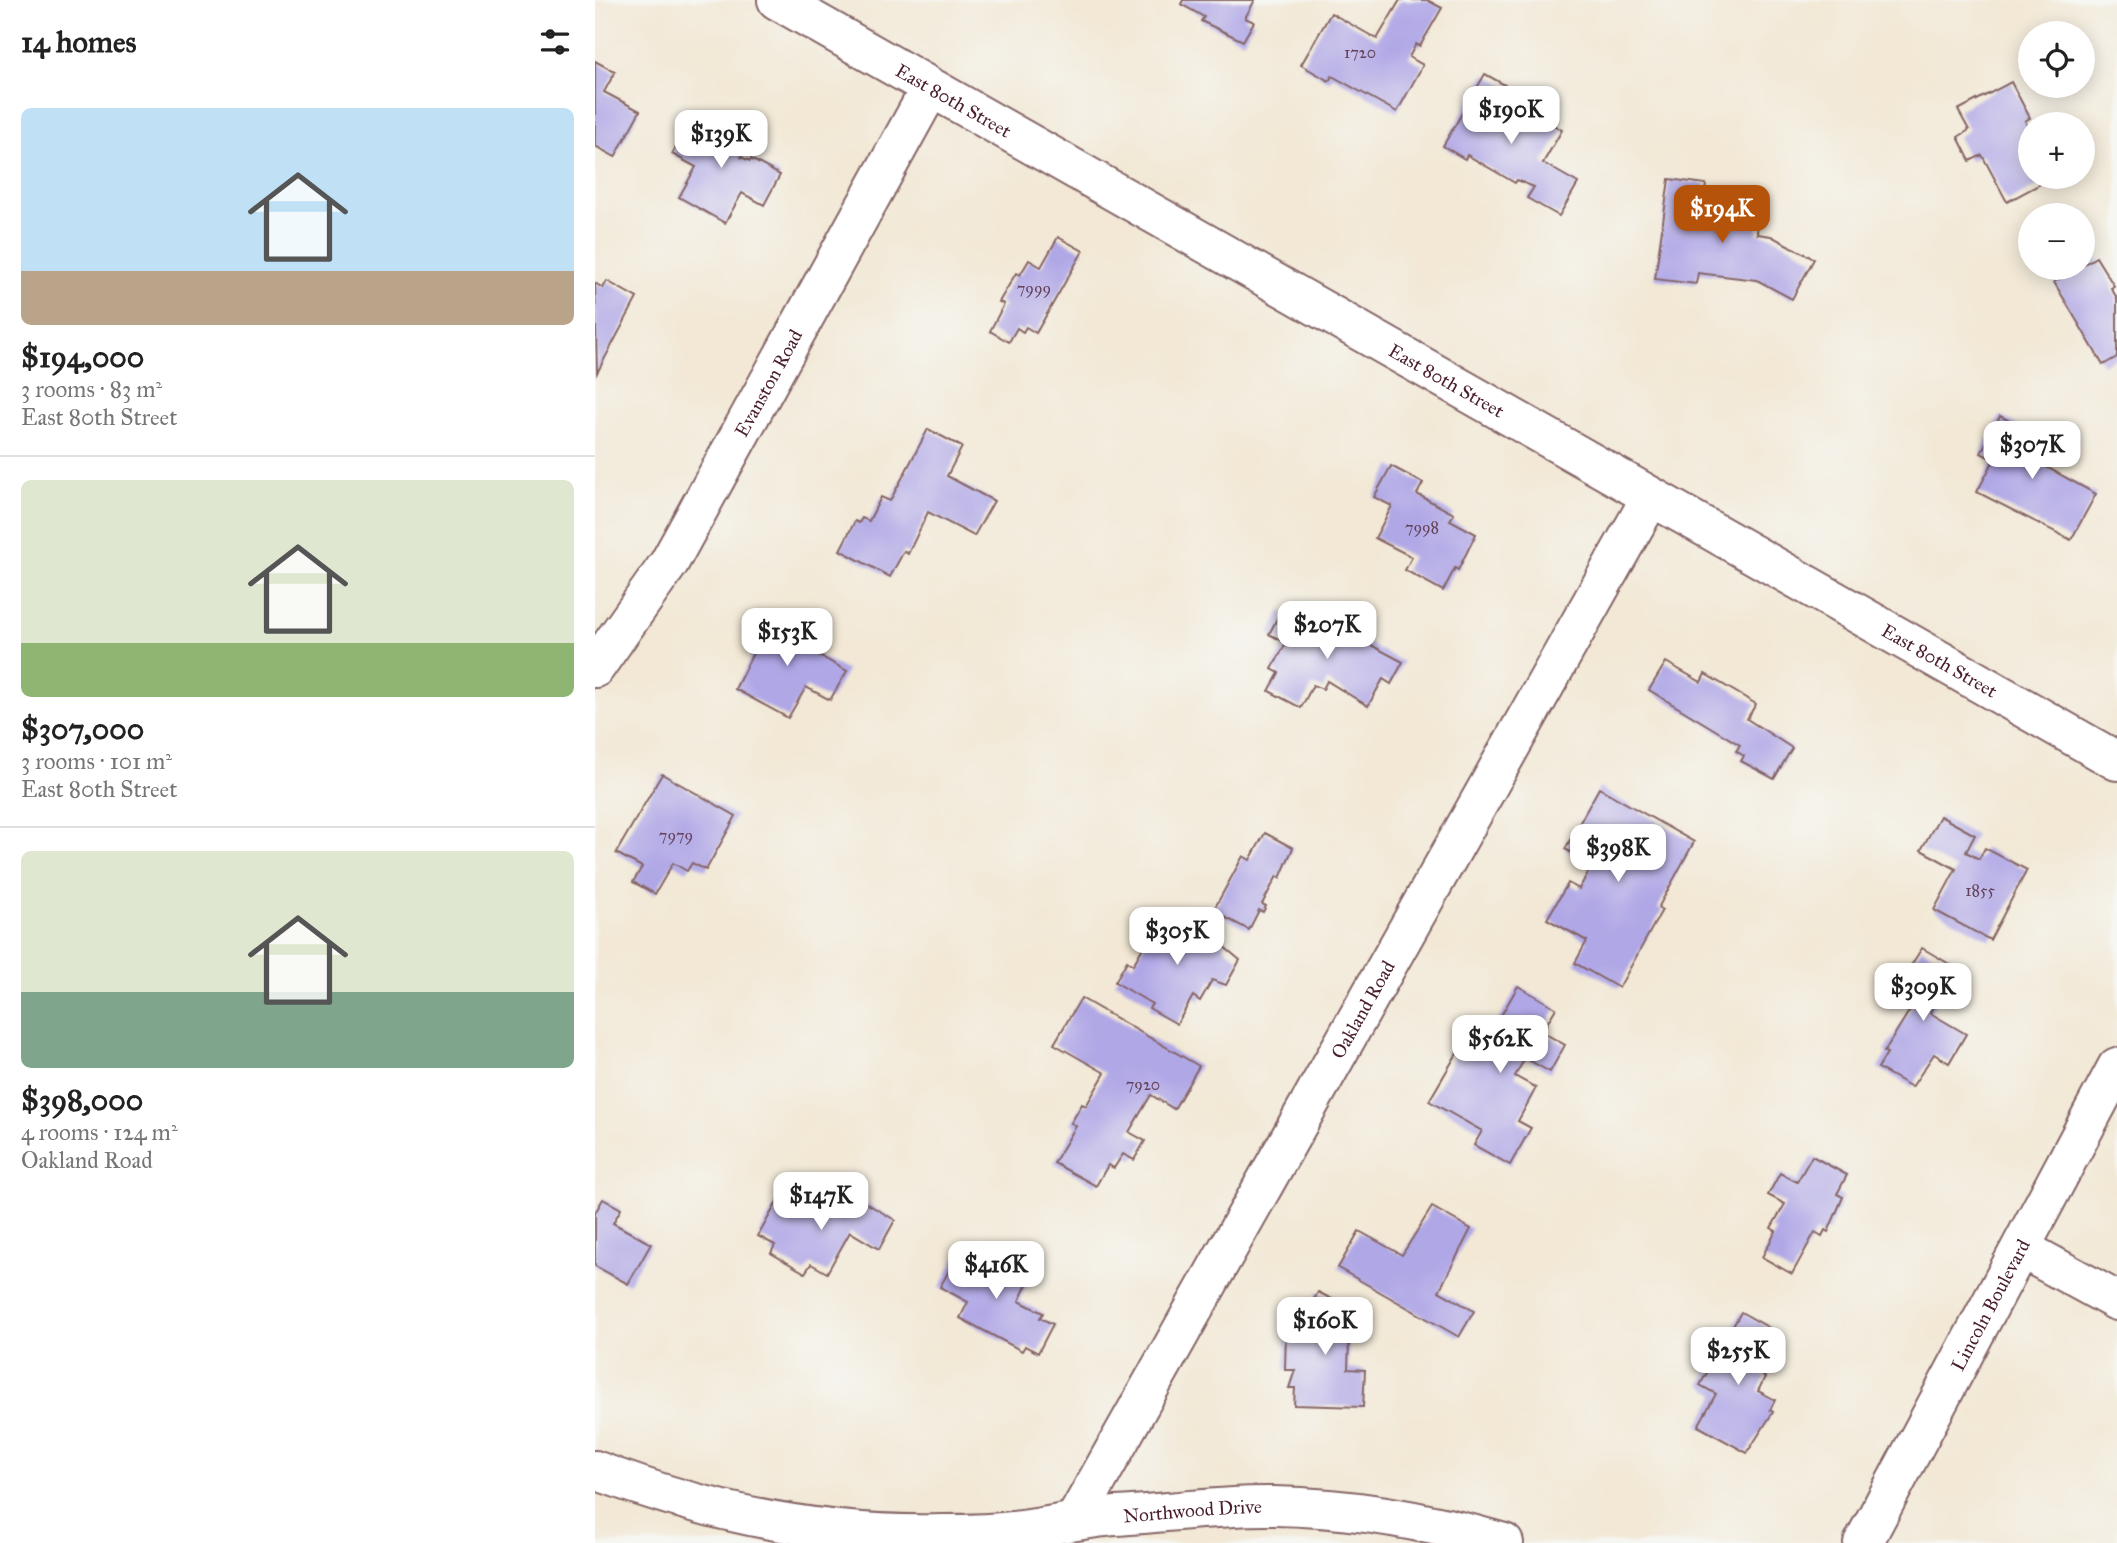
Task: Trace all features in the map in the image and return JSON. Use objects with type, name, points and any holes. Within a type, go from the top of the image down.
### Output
[{"type":"street","name":"East 80th Street","points":[[777,0],[2117,761]]},
{"type":"street","name":"Evanston Road","points":[[595,668],[669,563],[930,89]]},
{"type":"street","name":"Oakland Road","points":[[1075,1520],[1651,497]]},
{"type":"street","name":"Lincoln Boulevard","points":[[1863,1543],[2117,1067]]},
{"type":"street","points":[[2022,1249],[2117,1301]]},
{"type":"street","name":"Northwood Drive","points":[[595,1470],[661,1494],[721,1510],[837,1529],[940,1534],[1022,1530],[1075,1520],[1223,1507],[1321,1508],[1430,1524],[1504,1543]]},
{"type":"building","points":[[1183,0],[1255,0],[1245,18],[1254,22],[1243,41],[1201,21],[1204,17],[1181,4]]},
{"type":"building","points":[[1400,0],[1427,0],[1442,8],[1420,46],[1416,44],[1409,57],[1423,65],[1397,112],[1332,76],[1329,81],[1301,65],[1331,13],[1377,39]]},
{"type":"building","points":[[595,61],[615,72],[604,92],[640,111],[615,157],[595,146]]},
{"type":"building","points":[[1485,74],[1505,85],[1495,101],[1506,108],[1503,113],[1527,127],[1534,114],[1562,130],[1543,163],[1578,183],[1559,216],[1527,198],[1534,187],[1517,180],[1515,183],[1467,155],[1465,159],[1443,146]]},
{"type":"building","points":[[2011,82],[2027,112],[2018,112],[2018,189],[2031,189],[2007,202],[1982,155],[1970,161],[1958,137],[1969,130],[1958,110]]},
{"type":"building","points":[[695,113],[749,143],[741,157],[750,161],[751,159],[780,175],[764,205],[742,193],[725,223],[679,197],[696,167],[672,154]]},
{"type":"building","points":[[1669,179],[1706,184],[1702,212],[1758,219],[1757,234],[1771,236],[1814,259],[1792,299],[1757,280],[1698,273],[1696,284],[1655,279]]},
{"type":"building","points":[[1058,237],[1083,251],[1036,333],[1026,327],[1023,332],[1017,328],[1009,342],[990,331],[1004,304],[999,302],[1016,273],[1020,275],[1029,260],[1041,267]]},
{"type":"building","points":[[2095,258],[2114,286],[2111,288],[2117,298],[2117,357],[2103,365],[2054,282],[2095,280]]},
{"type":"building","points":[[607,281],[637,298],[597,373],[595,283],[603,288]]},
{"type":"building","points":[[2000,416],[2048,441],[2037,462],[2096,494],[2071,540],[1977,492],[1994,460],[1981,453]]},
{"type":"building","points":[[928,429],[962,447],[947,476],[994,501],[974,536],[928,512],[908,554],[904,551],[890,577],[840,550],[855,521],[859,523],[862,518],[869,521],[881,497],[890,501]]},
{"type":"building","points":[[1391,466],[1423,483],[1417,494],[1454,514],[1450,520],[1476,534],[1458,570],[1455,568],[1443,591],[1405,570],[1412,557],[1375,538],[1392,506],[1374,497]]},
{"type":"building","points":[[774,611],[812,633],[804,647],[847,671],[830,700],[806,687],[788,718],[735,689]]},
{"type":"building","points":[[1281,611],[1301,622],[1307,611],[1403,662],[1391,684],[1383,679],[1368,706],[1327,681],[1323,689],[1313,685],[1301,708],[1269,691],[1279,673],[1272,669],[1286,643],[1269,634]]},
{"type":"building","points":[[1666,662],[1701,682],[1705,674],[1756,704],[1747,719],[1792,748],[1774,779],[1741,761],[1744,756],[1736,751],[1740,745],[1649,690]]},
{"type":"building","points":[[662,774],[736,816],[706,870],[692,863],[687,871],[673,863],[655,894],[633,882],[642,867],[616,853]]},
{"type":"building","points":[[1599,788],[1694,842],[1658,908],[1662,910],[1619,988],[1575,963],[1587,941],[1547,919],[1568,883],[1579,889],[1593,864],[1565,849]]},
{"type":"building","points":[[1940,816],[1975,835],[1966,852],[1979,859],[1985,848],[2027,870],[1990,940],[1934,910],[1956,869],[1921,850]]},
{"type":"building","points":[[1265,833],[1293,848],[1280,878],[1277,876],[1262,904],[1266,906],[1263,912],[1259,910],[1249,930],[1213,911],[1243,856],[1250,860]]},
{"type":"building","points":[[1163,912],[1200,933],[1202,929],[1225,943],[1223,946],[1240,960],[1226,985],[1212,980],[1200,1001],[1193,996],[1177,1024],[1149,1008],[1152,1004],[1115,982],[1127,961],[1133,965]]},
{"type":"building","points":[[1922,948],[1958,969],[1930,1013],[1966,1034],[1949,1063],[1934,1054],[1912,1087],[1878,1068],[1887,1053],[1884,1052],[1914,1003],[1904,997],[1913,981],[1905,975]]},
{"type":"building","points":[[1518,986],[1556,1008],[1542,1032],[1565,1045],[1550,1072],[1525,1058],[1515,1076],[1536,1088],[1518,1121],[1531,1128],[1510,1165],[1474,1145],[1482,1131],[1429,1101],[1473,1026],[1497,1040],[1502,1030],[1495,1026]]},
{"type":"building","points":[[1081,998],[1199,1066],[1174,1109],[1151,1095],[1129,1132],[1145,1141],[1134,1160],[1123,1154],[1114,1168],[1108,1165],[1096,1186],[1054,1163],[1076,1126],[1071,1123],[1082,1104],[1086,1106],[1105,1073],[1054,1044]]},
{"type":"building","points":[[1812,1156],[1847,1175],[1837,1194],[1843,1197],[1828,1232],[1825,1230],[1822,1236],[1815,1232],[1792,1274],[1762,1257],[1776,1231],[1771,1228],[1785,1204],[1768,1195],[1780,1173],[1797,1182]]},
{"type":"building","points":[[781,1195],[810,1213],[816,1201],[842,1216],[854,1196],[895,1220],[879,1249],[850,1232],[827,1273],[811,1264],[805,1273],[771,1253],[775,1245],[758,1236]]},
{"type":"building","points":[[603,1199],[621,1209],[613,1223],[651,1244],[628,1284],[595,1266],[595,1213]]},
{"type":"building","points":[[1432,1207],[1471,1229],[1439,1291],[1474,1311],[1459,1337],[1338,1268],[1359,1231],[1402,1255]]},
{"type":"building","points":[[963,1245],[1029,1280],[1019,1301],[1043,1313],[1040,1318],[1053,1324],[1038,1353],[1025,1346],[1022,1351],[960,1318],[968,1302],[940,1287]]},
{"type":"building","points":[[1318,1292],[1363,1315],[1349,1342],[1348,1369],[1365,1370],[1363,1407],[1294,1405],[1295,1388],[1289,1388],[1295,1370],[1285,1370],[1286,1329],[1298,1329]]},
{"type":"building","points":[[1741,1312],[1773,1330],[1752,1369],[1765,1377],[1758,1391],[1775,1400],[1770,1410],[1773,1412],[1747,1453],[1698,1426],[1716,1394],[1700,1385]]}]
